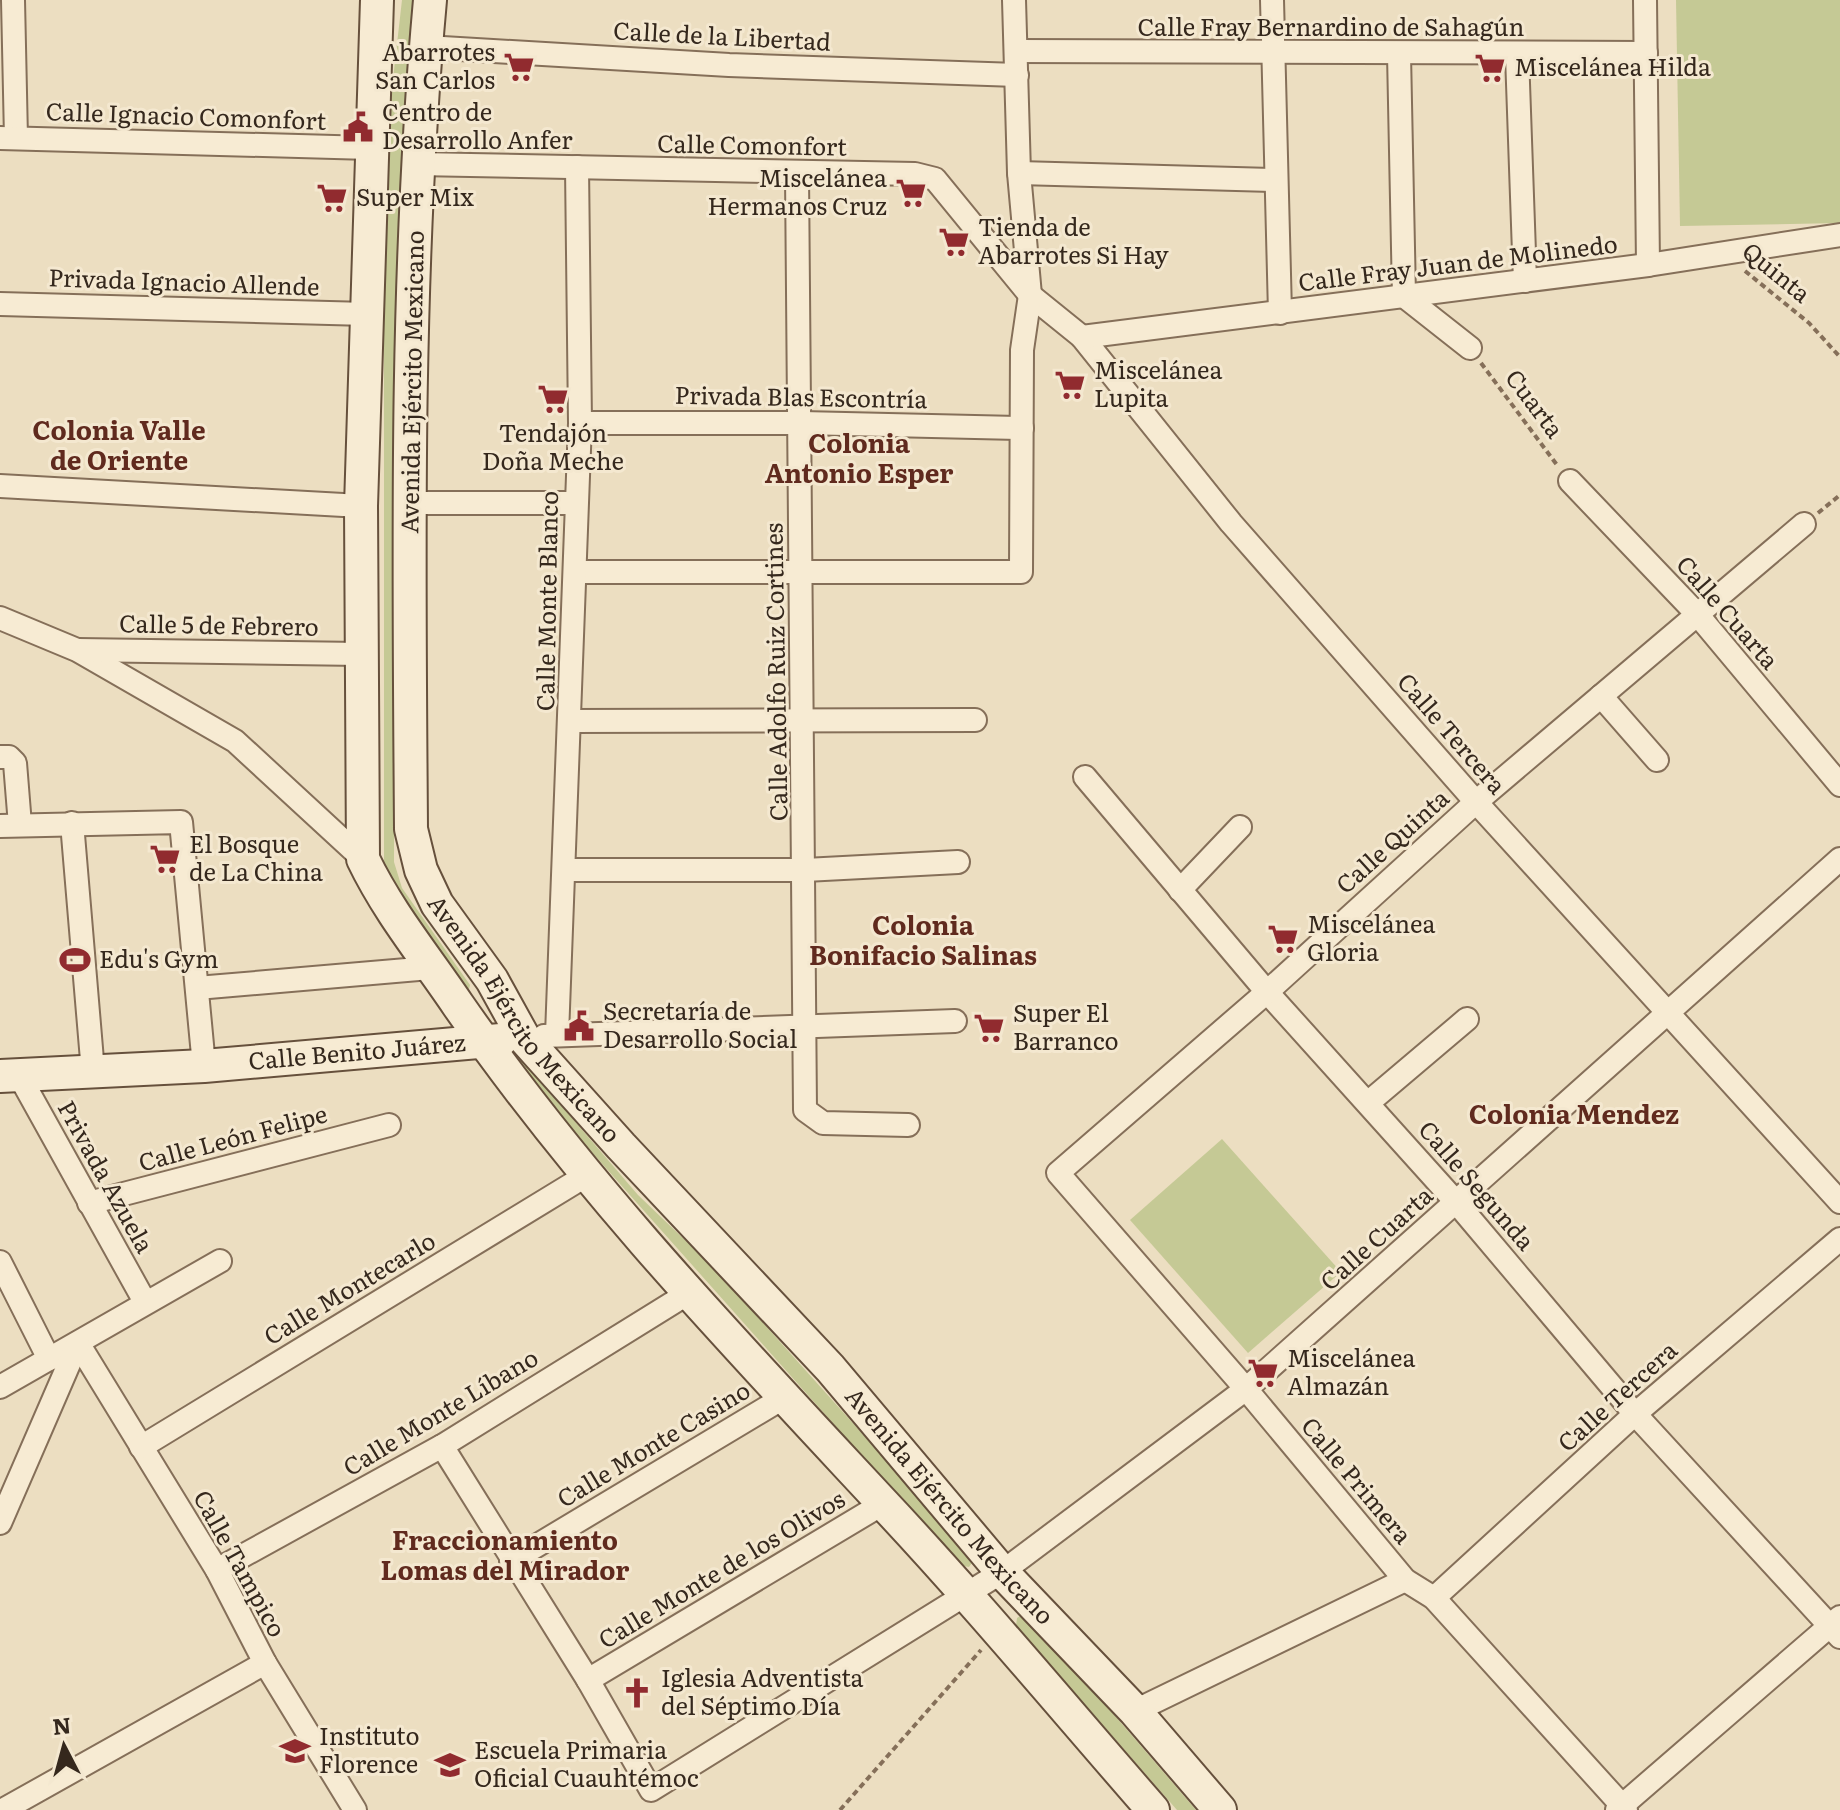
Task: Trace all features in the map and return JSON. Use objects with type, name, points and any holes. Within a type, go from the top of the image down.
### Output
[{"type":"main road","name":"Avenida Ejército Mexicano","points":[[377,0],[361,506],[363,859],[382,899],[430,968],[587,1175],[687,1294],[884,1503],[1153,1810]]},
{"type":"main road","name":"Avenida Ejército Mexicano","points":[[430,0],[417,164],[412,503],[411,829],[421,870],[437,904],[492,980],[524,1038],[830,1368],[1002,1572],[1135,1711],[1220,1810]]},
{"type":"main road","name":"Calle Benito Juárez","points":[[10,1077],[204,1066],[524,1038]]},
{"type":"street","points":[[8,138],[13,0]]},
{"type":"street","points":[[575,572],[801,569],[1021,572],[1022,350],[1030,295],[1019,173],[1014,0]]},
{"type":"street","points":[[1272,0],[1274,180],[1280,313]]},
{"type":"street","points":[[1645,0],[1648,265]]},
{"type":"street","name":"Calle de la Libertad","points":[[426,47],[729,65],[1017,75]]},
{"type":"street","name":"Calle Fray Bernardino de Sahagún","points":[[1016,51],[1517,55],[1646,53]]},
{"type":"street","points":[[1399,54],[1404,296],[1470,348]]},
{"type":"street","points":[[1517,55],[1525,281]]},
{"type":"street","name":"Calle Ignacio Comonfort","points":[[8,138],[370,148]]},
{"type":"street","name":"Calle Comonfort","points":[[417,164],[915,174],[935,179],[1030,295]]},
{"type":"street","name":"Calle Monte Blanco","points":[[557,1035],[571,721],[574,503],[580,423],[577,167]]},
{"type":"street","points":[[1019,173],[1274,180]]},
{"type":"street","name":"Calle Adolfo Ruiz Cortines","points":[[797,174],[802,423],[805,870],[802,1027],[805,1110],[813,1118],[840,1126],[908,1125]]},
{"type":"street","name":"Calle Fray Juan de Molinedo","points":[[1082,337],[1648,265],[1840,235]]},
{"type":"street","name":"Calle Tercera","points":[[1030,295],[1082,337],[1231,523],[1476,802],[1840,1202]]},
{"type":"street","name":"Privada Ignacio Allende","points":[[0,304],[367,314]]},
{"type":"street","name":"Privada Blas Escontría","points":[[580,423],[802,423],[1022,428]]},
{"type":"street","name":"Calle Cuarta","points":[[1570,481],[1697,614],[1840,785]]},
{"type":"street","points":[[0,486],[361,506]]},
{"type":"street","points":[[412,503],[574,503]]},
{"type":"street","name":"Calle Quinta","points":[[1058,1173],[1267,992],[1476,802],[1804,524]]},
{"type":"street","points":[[0,618],[77,650],[235,741],[363,859]]},
{"type":"street","name":"Calle 5 de Febrero","points":[[77,650],[360,654]]},
{"type":"street","points":[[1601,696],[1657,760]]},
{"type":"street","points":[[571,721],[804,723],[975,720]]},
{"type":"street","points":[[5,757],[15,763],[10,826],[181,822],[204,1066]]},
{"type":"street","name":"Calle Segunda","points":[[1085,777],[1267,992],[1456,1202],[1635,1414],[1836,1627],[1622,1809]]},
{"type":"street","points":[[72,823],[93,1072]]},
{"type":"street","points":[[1180,890],[1240,827]]},
{"type":"street","name":"Calle Cuarta","points":[[588,1680],[651,1790],[1002,1572],[1246,1389],[1840,859]]},
{"type":"street","points":[[566,870],[805,870],[958,862]]},
{"type":"street","points":[[197,988],[430,968]]},
{"type":"street","points":[[1369,1102],[1467,1019]]},
{"type":"street","name":"Calle Benito Juárez","points":[[524,1038],[955,1021]]},
{"type":"street","name":"Privada Azuela","points":[[10,1077],[89,1203],[145,1302]]},
{"type":"street","name":"Calle León Felipe","points":[[89,1203],[389,1125]]},
{"type":"street","name":"Calle Primera","points":[[1058,1173],[1246,1389],[1405,1580],[1434,1598],[1622,1809]]},
{"type":"street","name":"Calle Montecarlo","points":[[141,1447],[587,1175]]},
{"type":"street","name":"Calle Tercera","points":[[1434,1598],[1635,1414],[1840,1239]]},
{"type":"street","points":[[0,1387],[220,1261]]},
{"type":"street","points":[[0,1262],[49,1359]]},
{"type":"street","name":"Calle Monte Líbano","points":[[217,1570],[442,1446],[687,1294]]},
{"type":"street","points":[[0,1523],[78,1343]]},
{"type":"street","name":"Calle Tampico","points":[[78,1343],[217,1570],[265,1663],[355,1810]]},
{"type":"street","name":"Calle Monte Casino","points":[[511,1561],[783,1398]]},
{"type":"street","points":[[442,1446],[588,1680]]},
{"type":"street","name":"Calle Monte de los Olivos","points":[[588,1680],[884,1503]]},
{"type":"street","points":[[1135,1711],[1405,1580]]},
{"type":"street","points":[[3,1810],[265,1663]]},
{"type":"path","name":"Quinta","points":[[1721,252],[1809,323],[1840,357]]},
{"type":"path","name":"Cuarta","points":[[1470,348],[1570,481]]},
{"type":"path","points":[[1804,524],[1840,495]]},
{"type":"path","points":[[840,1810],[996,1632]]},
{"type":"green space","points":[[402,0],[413,0],[404,107],[395,323],[394,862],[402,888],[470,985],[468,993],[386,878],[384,864],[384,294],[390,105]]},
{"type":"green space","points":[[1676,0],[1840,0],[1840,223],[1680,226]]},
{"type":"green space","points":[[519,1061],[523,1061],[638,1195],[712,1266],[972,1556],[974,1560],[969,1567],[959,1565],[516,1067]]},
{"type":"green space","points":[[1222,1139],[1341,1272],[1248,1353],[1130,1220]]},
{"type":"green space","points":[[1022,1615],[1030,1617],[1196,1810],[1177,1810],[1016,1626],[1017,1618]]},
{"type":"place","name":"Abarrotes San Carlos","points":[[519,67]]},
{"type":"place","name":"Miscelánea Hilda","points":[[1490,68]]},
{"type":"place","name":"Centro de Desarrollo Anfer","points":[[358,127]]},
{"type":"place","name":"Miscelánea Hermanos Cruz","points":[[911,193]]},
{"type":"place","name":"Super Mix","points":[[332,198]]},
{"type":"place","name":"Tienda de Abarrotes Si Hay","points":[[954,242]]},
{"type":"place","name":"Miscelánea Lupita","points":[[1070,385]]},
{"type":"place","name":"Tendajón Doña Meche","points":[[553,399]]},
{"type":"place","name":"El Bosque de La China","points":[[165,859]]},
{"type":"place","name":"Miscelánea Gloria","points":[[1283,939]]},
{"type":"place","name":"Edu's Gym","points":[[75,960]]},
{"type":"place","name":"Secretaría de Desarrollo Social","points":[[579,1026]]},
{"type":"place","name":"Super El Barranco","points":[[989,1028]]},
{"type":"place","name":"Miscelánea Almazán","points":[[1263,1373]]},
{"type":"place","name":"Iglesia Adventista del Séptimo Día","points":[[637,1693]]},
{"type":"place","name":"Instituto Florence","points":[[295,1751]]},
{"type":"place","name":"Escuela Primaria Oficial Cuauhtémoc","points":[[450,1765]]},
{"type":"district","name":"Colonia Valle de Oriente","points":[[119,446]]},
{"type":"district","name":"Colonia Antonio Esper","points":[[859,459]]},
{"type":"district","name":"Colonia Bonifacio Salinas","points":[[923,941]]},
{"type":"district","name":"Colonia Mendez","points":[[1574,1115]]},
{"type":"district","name":"Fraccionamiento Lomas del Mirador","points":[[505,1556]]}]
